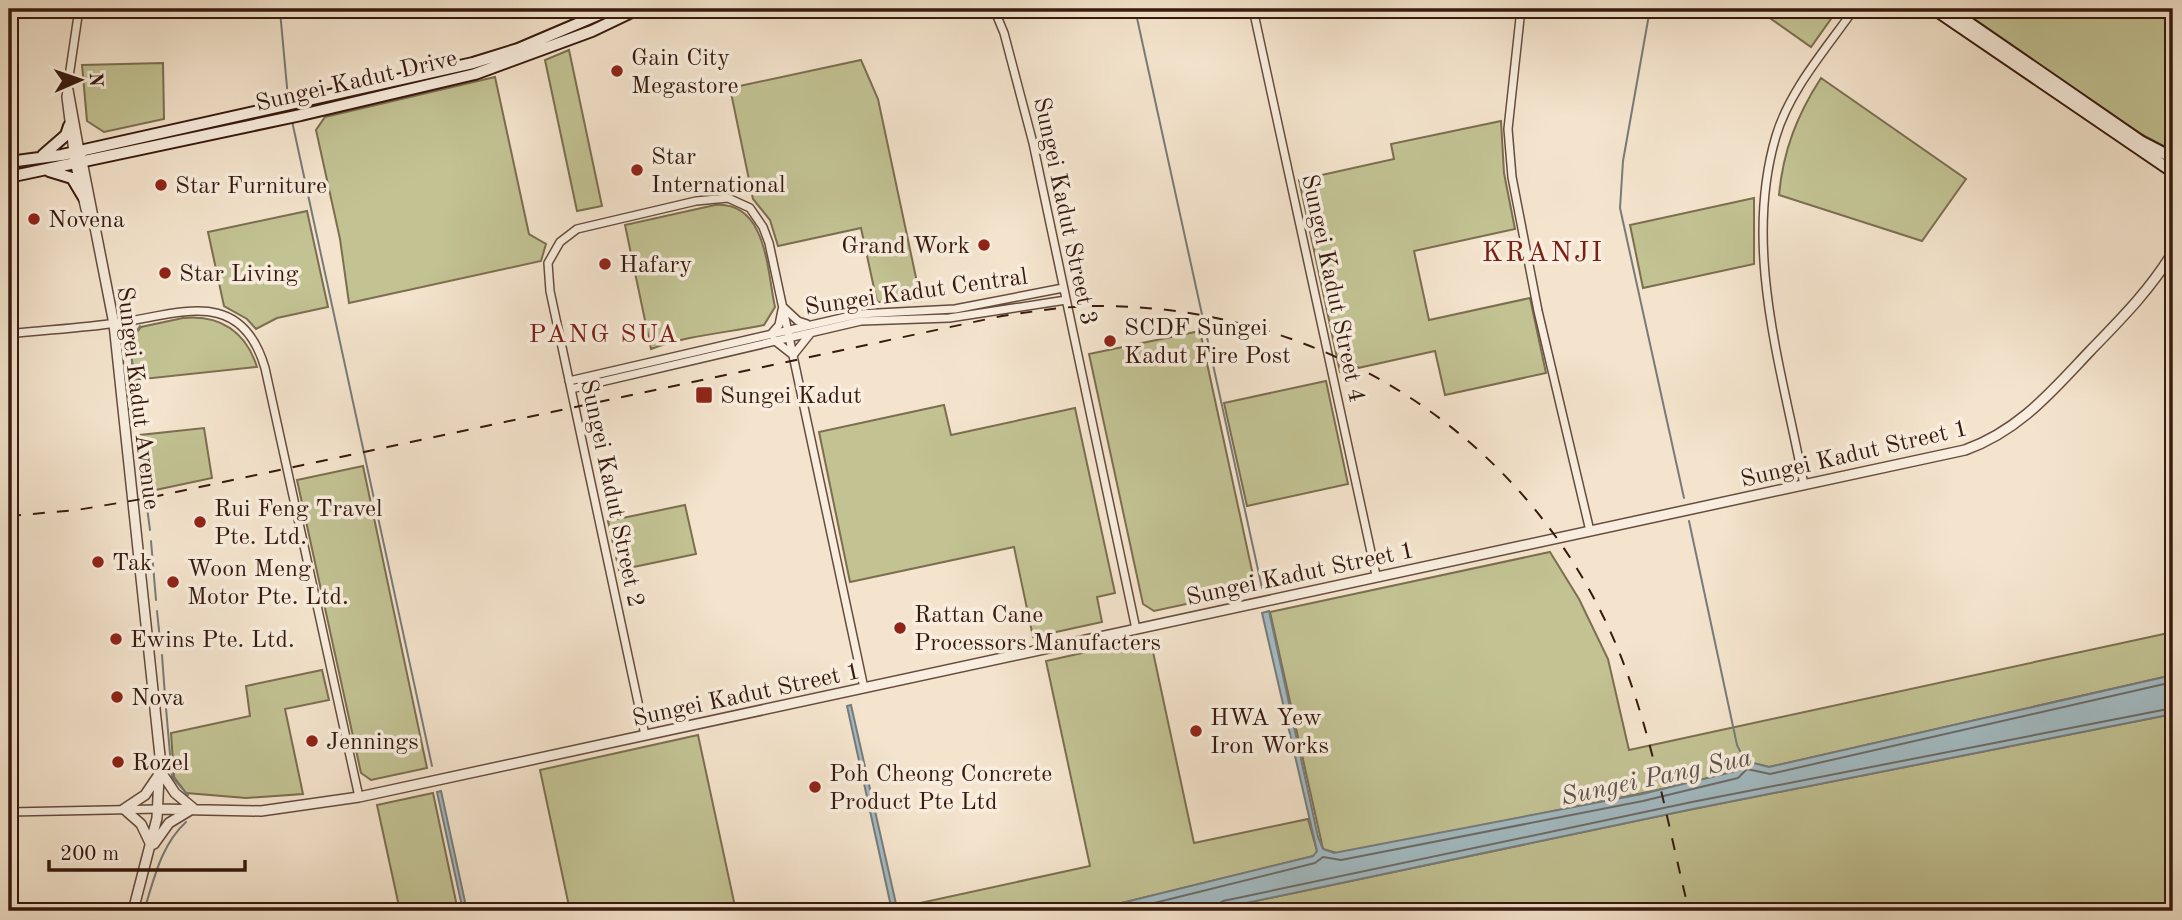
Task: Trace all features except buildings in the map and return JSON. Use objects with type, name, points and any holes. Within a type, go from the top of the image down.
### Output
[{"type":"main road","name":"Sungei Kadut Drive","points":[[77,156],[153,134],[473,63],[518,49],[612,9]]},
{"type":"main road","name":"Sungei Kadut Drive","points":[[77,156],[169,143],[481,72],[592,30],[638,9]]},
{"type":"main road","points":[[1934,9],[2173,172]]},
{"type":"main road","points":[[1949,9],[2142,142],[2173,158]]},
{"type":"main road","points":[[38,158],[57,145],[69,126]]},
{"type":"main road","points":[[153,134],[160,143],[169,143]]},
{"type":"main road","points":[[9,162],[77,156]]},
{"type":"main road","points":[[9,177],[43,170],[77,156]]},
{"type":"main road","points":[[43,170],[60,172],[72,178],[83,198]]},
{"type":"street","points":[[77,156],[69,90],[79,9]]},
{"type":"street","name":"Sungei Kadut Street 3","points":[[994,9],[1004,33],[1033,143],[1136,629]]},
{"type":"street","name":"Sungei Kadut Street 4","points":[[1253,9],[1376,575]]},
{"type":"street","points":[[1521,9],[1508,129],[1512,177],[1538,311],[1590,531]]},
{"type":"street","points":[[1804,485],[1765,287],[1765,191],[1776,136],[1786,111],[1854,9]]},
{"type":"street","points":[[69,90],[66,97],[69,126],[77,156]]},
{"type":"street","name":"Sungei Kadut Avenue","points":[[77,156],[83,198],[93,222],[114,324],[161,772],[151,847],[133,911]]},
{"type":"street","name":"Sungei Kadut Avenue","points":[[77,156],[93,208],[93,222]]},
{"type":"street","name":"Sungei Kadut Street 2","points":[[645,735],[550,291],[548,263],[560,242],[577,229],[696,201],[728,198],[750,208],[763,227],[794,355],[864,688]]},
{"type":"street","name":"Sungei Kadut Street 1","points":[[158,809],[261,810],[359,797],[1376,575],[1965,450],[1991,441],[2031,412],[2139,301],[2173,252]]},
{"type":"street","name":"Sungei Kadut Central","points":[[810,329],[859,314],[955,309],[1063,288]]},
{"type":"street","name":"Sungei Kadut Central","points":[[570,385],[810,329],[861,321],[948,318],[1066,300]]},
{"type":"street","points":[[783,306],[810,329],[794,355],[773,337],[783,306]]},
{"type":"street","points":[[9,334],[114,324],[194,309],[208,310],[236,321],[253,338],[265,368],[359,797]]},
{"type":"street","points":[[124,810],[145,795],[161,772],[175,793],[193,808],[169,822],[151,847]]},
{"type":"street","points":[[9,812],[158,809]]},
{"type":"street","points":[[124,810],[141,824],[151,847]]},
{"type":"green space","points":[[1757,9],[1838,9],[1811,47]]},
{"type":"green space","points":[[1956,9],[2173,9],[2173,151],[2139,133]]},
{"type":"green space","points":[[569,50],[602,206],[577,211],[545,60]]},
{"type":"green space","points":[[861,60],[878,99],[921,301],[877,302],[861,228],[778,246],[770,220],[753,199],[730,88]]},
{"type":"green space","points":[[163,63],[164,119],[104,132],[87,121],[82,65]]},
{"type":"green space","points":[[495,77],[529,234],[546,244],[541,261],[349,303],[340,239],[316,130],[325,117]]},
{"type":"green space","points":[[1821,78],[1966,179],[1922,241],[1779,195],[1792,134]]},
{"type":"green space","points":[[1501,121],[1504,173],[1515,229],[1414,251],[1429,320],[1530,298],[1546,373],[1445,395],[1435,351],[1340,372],[1299,180],[1394,159],[1391,144]]},
{"type":"green space","points":[[1754,198],[1754,264],[1643,288],[1630,225]]},
{"type":"green space","points":[[715,205],[732,207],[745,214],[755,226],[762,241],[775,307],[764,325],[693,337],[651,349],[625,225]]},
{"type":"green space","points":[[307,211],[328,307],[277,318],[256,329],[247,319],[224,306],[208,232]]},
{"type":"green space","points":[[183,318],[209,319],[230,328],[246,344],[257,367],[134,380],[130,341],[141,327]]},
{"type":"green space","points":[[1200,331],[1256,589],[1154,611],[1143,604],[1089,354]]},
{"type":"green space","points":[[1326,381],[1348,484],[1247,506],[1224,403]]},
{"type":"green space","points":[[944,405],[951,435],[1075,408],[1115,593],[1097,597],[1102,622],[1033,637],[1014,547],[850,582],[819,432]]},
{"type":"green space","points":[[204,428],[212,478],[146,492],[140,435]]},
{"type":"green space","points":[[363,466],[427,768],[371,780],[361,773],[297,480]]},
{"type":"green space","points":[[685,505],[696,554],[619,570],[608,521]]},
{"type":"green space","points":[[1550,552],[1579,599],[1608,659],[1629,750],[2173,632],[2173,675],[1769,767],[1745,761],[1736,771],[1673,787],[1340,854],[1323,849],[1270,612]]},
{"type":"green space","points":[[1150,638],[1194,843],[1308,819],[1317,851],[1314,856],[1089,911],[897,911],[897,908],[1090,866],[1046,661]]},
{"type":"green space","points":[[322,670],[329,700],[285,709],[303,794],[246,798],[186,793],[174,777],[171,733],[250,716],[246,686]]},
{"type":"green space","points":[[2173,714],[2173,911],[1208,911],[1693,809]]},
{"type":"green space","points":[[698,735],[736,911],[570,911],[540,770]]},
{"type":"green space","points":[[433,793],[458,911],[400,911],[377,805]]},
{"type":"water","points":[[1269,611],[1318,837],[1323,849],[1334,853],[1642,794],[1736,771],[1745,761],[1769,767],[2173,675],[2173,714],[1693,809],[1208,911],[1089,911],[1313,856],[1317,851],[1262,613]]},
{"type":"water","points":[[851,705],[897,911],[892,911],[847,706]]},
{"type":"water","points":[[441,791],[467,911],[463,911],[437,792]]},
{"type":"waterway","points":[[1135,9],[1262,588]]},
{"type":"waterway","points":[[1650,9],[1623,161],[1620,208],[1684,498]]},
{"type":"waterway","points":[[280,11],[288,98]]},
{"type":"waterway","points":[[292,121],[432,766]]},
{"type":"waterway","points":[[133,371],[130,341],[140,326]]},
{"type":"waterway","points":[[133,378],[138,422]]},
{"type":"waterway","points":[[139,437],[143,474]]},
{"type":"waterway","points":[[144,484],[150,530]]},
{"type":"waterway","name":"Sungei Pang Sua","points":[[1689,521],[1737,745],[1745,761]]},
{"type":"waterway","points":[[151,541],[156,600]]},
{"type":"waterway","points":[[157,611],[160,640]]},
{"type":"waterway","points":[[162,655],[165,696]]},
{"type":"waterway","points":[[166,708],[172,777],[188,795]]},
{"type":"waterway","points":[[144,911],[164,852],[186,822]]},
{"type":"railway","points":[[9,516],[77,510],[148,498],[1002,316],[1068,307],[1107,306],[1184,312],[1258,328],[1329,354],[1395,388],[1457,431],[1512,483],[1559,542],[1599,608],[1630,680],[1653,756],[1689,911]]},
{"type":"place","name":"Gain City Megastore","points":[[617,71]]},
{"type":"place","name":"Star International","points":[[637,170]]},
{"type":"place","name":"Star Furniture","points":[[161,185]]},
{"type":"place","name":"Novena","points":[[34,219]]},
{"type":"place","name":"Grand Work","points":[[984,245]]},
{"type":"place","name":"Hafary","points":[[605,264]]},
{"type":"place","name":"Star Living","points":[[165,273]]},
{"type":"place","name":"SCDF Sungei Kadut Fire Post","points":[[1110,341]]},
{"type":"place","name":"Sungei Kadut","points":[[704,395]]},
{"type":"place","name":"Rui Feng Travel Pte. Ltd.","points":[[200,522]]},
{"type":"place","name":"Tak","points":[[98,562]]},
{"type":"place","name":"Woon Meng Motor Pte. Ltd.","points":[[173,582]]},
{"type":"place","name":"Rattan Cane Processors Manufacters","points":[[900,628]]},
{"type":"place","name":"Ewins Pte. Ltd.","points":[[116,639]]},
{"type":"place","name":"Nova","points":[[117,697]]},
{"type":"place","name":"HWA Yew Iron Works","points":[[1196,731]]},
{"type":"place","name":"Jennings","points":[[312,741]]},
{"type":"place","name":"Rozel","points":[[118,762]]},
{"type":"place","name":"Poh Cheong Concrete Product Pte Ltd","points":[[815,787]]},
{"type":"district","name":"KRANJI","points":[[1543,251]]},
{"type":"district","name":"PANG SUA","points":[[604,333]]}]
